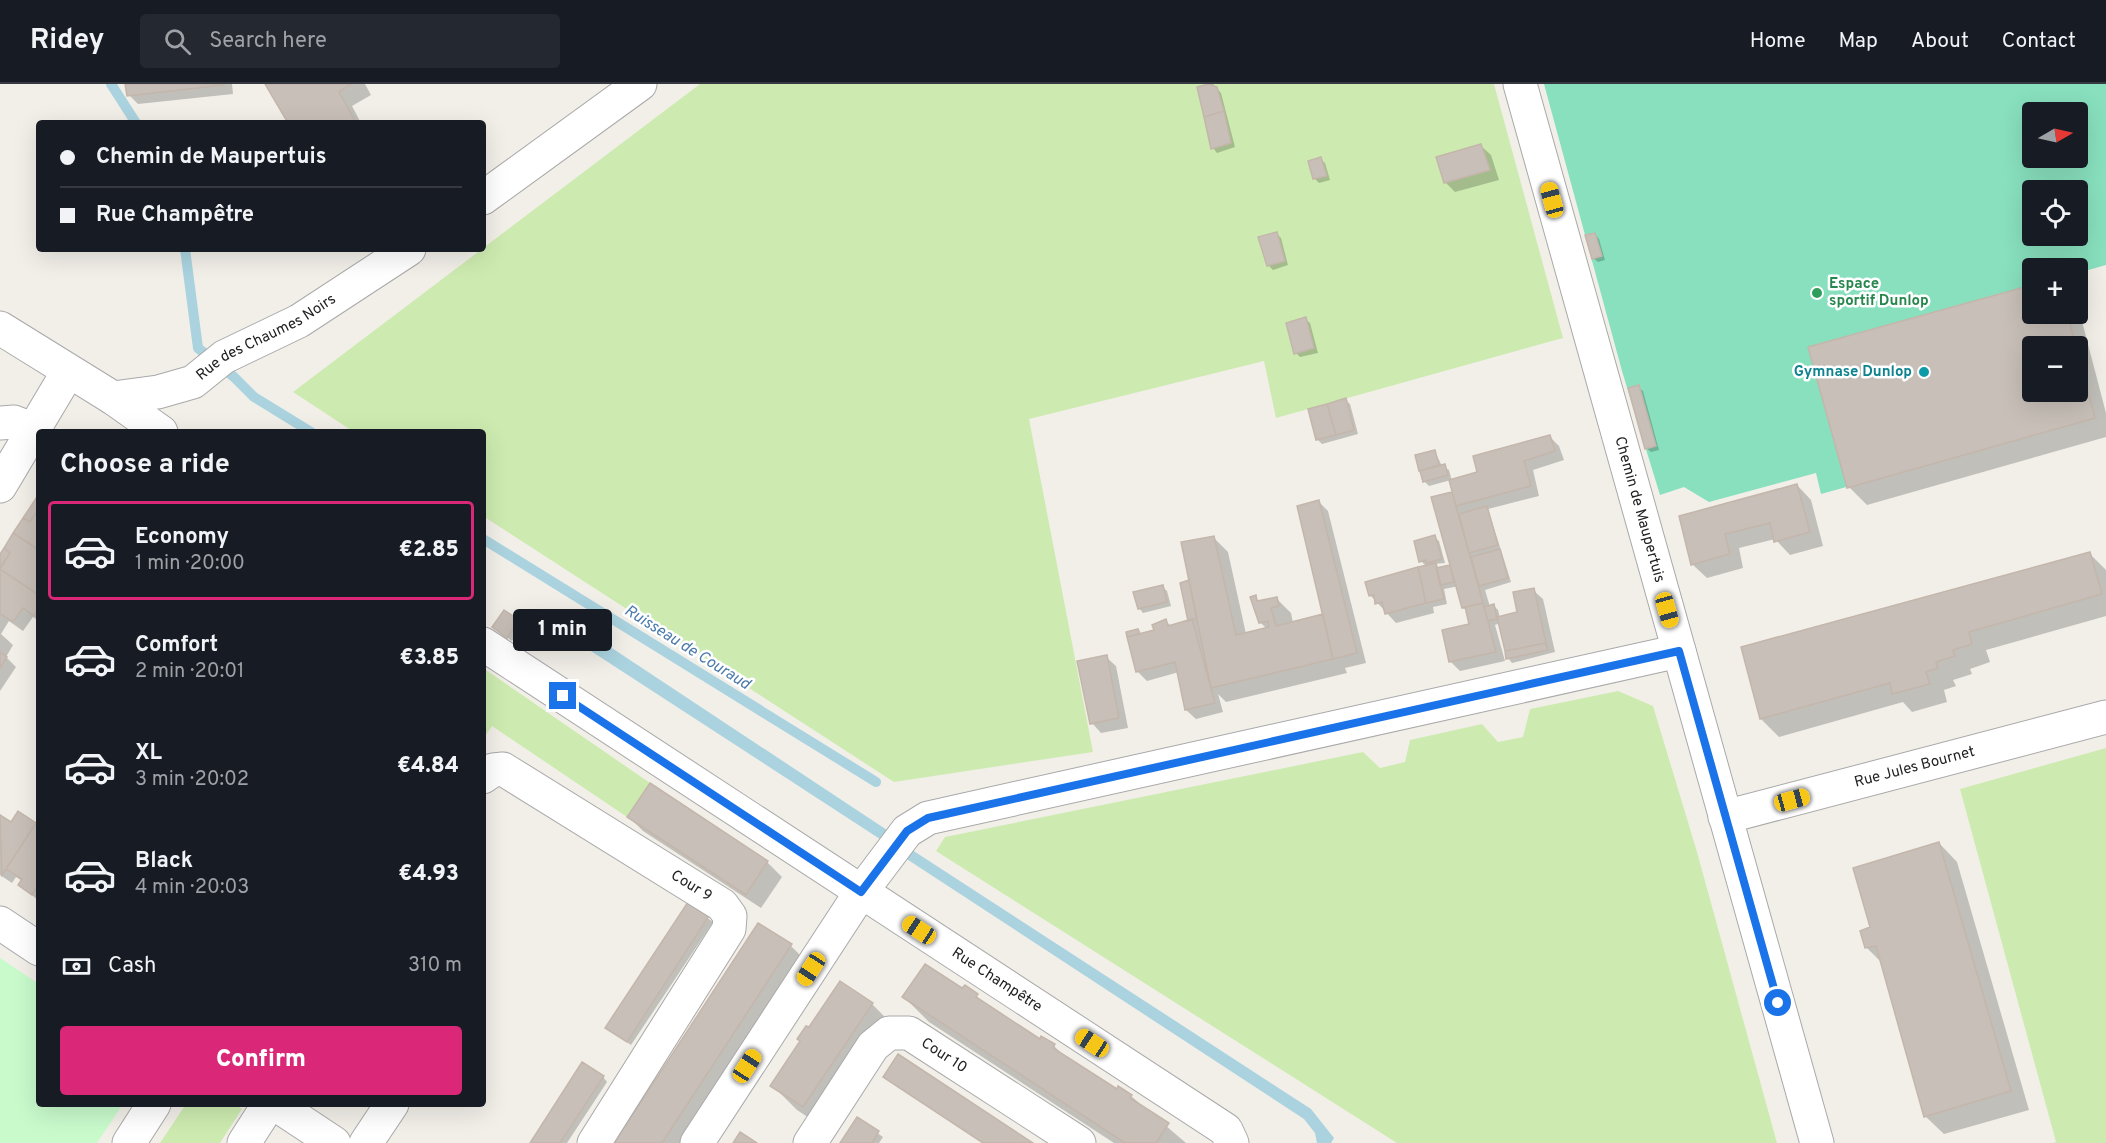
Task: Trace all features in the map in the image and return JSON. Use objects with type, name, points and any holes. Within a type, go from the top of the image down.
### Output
[{"type":"street","points":[[486,196],[640,84]]},
{"type":"street","name":"Chemin de Maupertuis","points":[[1520,84],[1817,1143]]},
{"type":"street","name":"Rue des Chaumes Noirs","points":[[113,398],[158,392],[193,382],[213,367],[299,321],[404,252]]},
{"type":"street","points":[[0,328],[113,398],[157,429]]},
{"type":"street","points":[[0,486],[68,372]]},
{"type":"street","points":[[0,423],[14,422],[34,430]]},
{"type":"street","name":"Rue Champêtre","points":[[486,646],[1226,1131],[1232,1143]]},
{"type":"street","points":[[697,1143],[861,892],[907,831],[928,818],[1679,651]]},
{"type":"street","name":"Rue Jules Bournet","points":[[1725,817],[2106,717]]},
{"type":"street","name":"Cour 9","points":[[486,775],[493,770],[502,769],[723,904],[730,916],[729,929],[594,1143]]},
{"type":"street","points":[[0,923],[36,947]]},
{"type":"street","name":"Cour 10","points":[[810,1143],[873,1046],[889,1033],[909,1033],[1078,1143]]},
{"type":"street","points":[[129,1143],[152,1107]]},
{"type":"street","points":[[244,1143],[267,1107]]},
{"type":"street","points":[[280,1107],[334,1143]]},
{"type":"street","points":[[366,1143],[390,1107]]},
{"type":"green space","points":[[700,84],[1494,84],[1563,338],[1276,418],[1264,361],[1029,419],[1093,752],[894,782],[486,518],[486,429],[349,429],[293,392],[478,252],[486,252],[486,246]]},
{"type":"green space","name":"Espace sportif Dunlop","points":[[1544,84],[2106,84],[2106,265],[2088,270],[2088,258],[2022,258],[2022,324],[2070,324],[2073,336],[2022,336],[2022,402],[2088,402],[2088,391],[2095,418],[1821,494],[1816,473],[1709,502],[1684,487],[1660,495],[1622,371]]},
{"type":"green space","points":[[486,670],[650,783],[627,817],[492,726],[486,735]]},
{"type":"green space","points":[[1618,691],[1653,706],[1697,852],[1777,1143],[1397,1143],[936,851],[945,837],[1363,752],[1380,768],[1405,762],[1410,740],[1482,724],[1498,742],[1523,737],[1530,709]]},
{"type":"green space","points":[[2106,748],[2106,1143],[2053,1143],[2056,1142],[1960,789]]},
{"type":"green space","points":[[0,958],[36,982],[36,1107],[121,1107],[97,1143],[0,1143]]},
{"type":"green space","points":[[184,1107],[239,1107],[242,1109],[220,1143],[160,1143]]},
{"type":"water","points":[[565,617],[890,832],[883,841],[557,629]]},
{"type":"water","points":[[906,846],[1311,1109],[1334,1138],[1331,1143],[1317,1143],[1315,1133],[1304,1119],[899,854]]},
{"type":"building","points":[[125,84],[224,84],[224,85],[127,96]]},
{"type":"building","points":[[265,84],[351,84],[339,92],[354,120],[286,120]]},
{"type":"building","points":[[1208,84],[1217,87],[1224,111],[1204,117],[1197,87]]},
{"type":"building","points":[[1224,111],[1231,143],[1211,149],[1204,117]]},
{"type":"building","points":[[1481,144],[1490,170],[1444,183],[1436,157]]},
{"type":"building","points":[[1321,157],[1327,176],[1313,179],[1308,161]]},
{"type":"building","points":[[1277,232],[1285,261],[1267,266],[1258,237]]},
{"type":"building","points":[[1595,233],[1602,256],[1592,259],[1585,235]]},
{"type":"building","name":"Gymnase Dunlop","points":[[2022,288],[2022,324],[2070,324],[2073,336],[2022,336],[2022,402],[2088,402],[2088,391],[2095,418],[1847,488],[1808,347]]},
{"type":"building","points":[[1306,317],[1314,348],[1294,354],[1286,323]]},
{"type":"building","points":[[1639,385],[1656,446],[1645,449],[1628,388]]},
{"type":"building","points":[[1346,398],[1354,430],[1336,435],[1327,404]]},
{"type":"building","points":[[1327,404],[1336,435],[1316,440],[1308,409]]},
{"type":"building","points":[[1550,435],[1555,451],[1524,461],[1531,486],[1456,506],[1449,480],[1477,472],[1473,456]]},
{"type":"building","points":[[1435,450],[1439,465],[1419,471],[1415,455]]},
{"type":"building","points":[[1445,464],[1448,475],[1423,482],[1420,471]]},
{"type":"building","points":[[1797,484],[1810,532],[1774,542],[1770,523],[1725,534],[1730,554],[1691,565],[1679,516]]},
{"type":"building","points":[[1452,492],[1483,603],[1462,608],[1431,497]]},
{"type":"building","points":[[36,498],[36,513],[30,522],[23,518]]},
{"type":"building","points":[[1319,500],[1357,653],[1333,659],[1297,506]]},
{"type":"building","points":[[1487,506],[1498,545],[1469,553],[1459,514]]},
{"type":"building","points":[[36,513],[36,548],[13,533],[23,518],[30,522]]},
{"type":"building","points":[[13,533],[36,548],[36,593],[0,569],[10,553],[4,548]]},
{"type":"building","points":[[1435,535],[1442,559],[1427,563],[1426,560],[1419,562],[1414,541]]},
{"type":"building","points":[[1214,536],[1236,635],[1269,627],[1268,621],[1259,623],[1250,597],[1256,595],[1257,601],[1277,597],[1279,606],[1271,608],[1276,626],[1323,614],[1333,659],[1211,688],[1181,542]]},
{"type":"building","points":[[4,548],[10,553],[0,567],[0,554]]},
{"type":"building","points":[[1500,549],[1508,578],[1479,586],[1471,557]]},
{"type":"building","points":[[2090,552],[2102,594],[1969,632],[1972,644],[1953,650],[1955,656],[1936,662],[1938,668],[1926,672],[1930,684],[1892,694],[1890,683],[1760,719],[1741,647]]},
{"type":"building","points":[[1436,563],[1444,599],[1426,603],[1418,567]]},
{"type":"building","points":[[1450,565],[1454,582],[1440,585],[1436,568]]},
{"type":"building","points":[[1418,567],[1426,603],[1385,614],[1382,602],[1375,604],[1374,595],[1369,596],[1365,582]]},
{"type":"building","points":[[0,569],[36,593],[36,613],[34,616],[23,608],[13,622],[0,614]]},
{"type":"building","points":[[1189,580],[1197,618],[1188,621],[1180,583]]},
{"type":"building","points":[[1163,585],[1167,602],[1138,609],[1133,592]]},
{"type":"building","points":[[1534,588],[1546,643],[1505,651],[1497,617],[1517,612],[1513,592]]},
{"type":"building","points":[[1483,603],[1496,652],[1449,662],[1442,630],[1469,624],[1465,607]]},
{"type":"building","points":[[1494,604],[1497,619],[1488,621],[1484,607]]},
{"type":"building","points":[[504,610],[519,620],[507,638],[492,627]]},
{"type":"building","points":[[1166,619],[1168,626],[1192,619],[1215,703],[1185,710],[1175,662],[1136,672],[1127,637],[1154,630],[1152,625]]},
{"type":"building","points":[[1138,629],[1140,634],[1127,637],[1126,632]]},
{"type":"building","points":[[1546,643],[1548,650],[1506,659],[1505,651]]},
{"type":"building","points":[[0,652],[7,657],[0,668]]},
{"type":"building","points":[[1107,655],[1119,718],[1090,724],[1077,661]]},
{"type":"building","points":[[650,783],[768,861],[746,895],[627,817]]},
{"type":"building","points":[[18,811],[36,823],[2,875],[0,815],[11,822]]},
{"type":"building","points":[[36,823],[36,889],[32,895],[18,885],[22,879],[6,869]]},
{"type":"building","points":[[1939,842],[2011,1091],[1924,1117],[1876,946],[1865,948],[1860,931],[1870,927],[1853,868]]},
{"type":"building","points":[[688,902],[709,916],[627,1042],[605,1028]]},
{"type":"building","points":[[758,923],[792,944],[662,1143],[614,1143]]},
{"type":"building","points":[[925,964],[962,988],[965,985],[978,994],[976,997],[1040,1039],[1041,1036],[1055,1044],[1053,1048],[1117,1089],[1118,1086],[1132,1095],[1130,1098],[1169,1123],[1156,1143],[1125,1143],[902,997]]},
{"type":"building","points":[[840,981],[873,1003],[803,1107],[770,1086],[800,1041],[797,1039],[806,1026],[809,1027]]},
{"type":"building","points":[[898,1054],[1033,1143],[983,1143],[883,1077]]},
{"type":"building","points":[[582,1062],[604,1076],[560,1143],[530,1143]]},
{"type":"building","points":[[857,1117],[879,1131],[872,1143],[840,1143]]},
{"type":"building","points":[[740,1132],[757,1143],[733,1143]]},
{"type":"waterway","name":"Ruisseau de Couraud","points":[[111,84],[134,120]]},
{"type":"waterway","name":"Ruisseau de Couraud","points":[[185,252],[198,348],[234,377],[254,397],[306,429]]},
{"type":"waterway","name":"Ruisseau de Couraud","points":[[486,541],[876,782]]},
{"type":"place","name":"Espace sportif Dunlop","points":[[1817,293]]},
{"type":"place","name":"Gymnase Dunlop","points":[[1924,372]]},
{"type":"route","points":[[563,696],[861,892],[907,831],[928,818],[1679,651],[1778,1003]]}]
